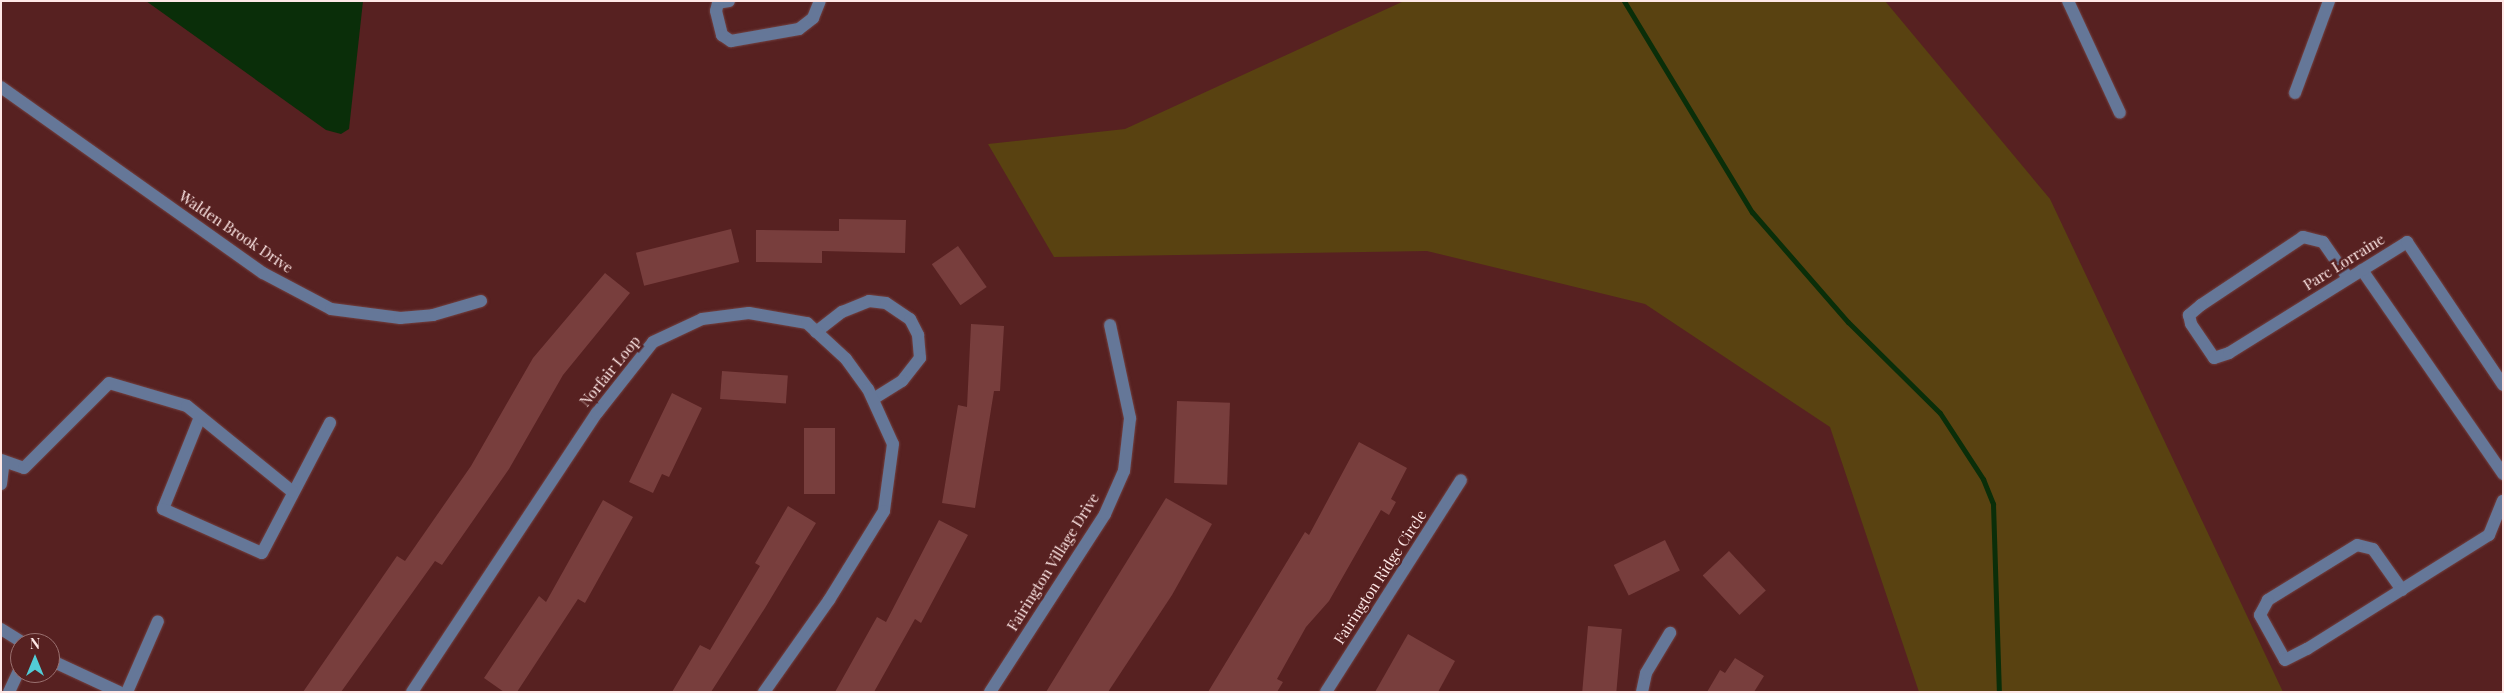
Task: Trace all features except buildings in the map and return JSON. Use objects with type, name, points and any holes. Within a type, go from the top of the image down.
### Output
[{"type":"street","points":[[729,1],[718,3],[716,11],[722,35],[731,41],[799,29],[813,18],[819,1]]},
{"type":"street","points":[[2068,1],[2120,113]]},
{"type":"street","points":[[2295,93],[2329,1]]},
{"type":"street","name":"Walden Brook Drive","points":[[1,87],[263,274],[331,309],[400,318],[433,315],[481,300]]},
{"type":"street","name":"Parc Lorraine","points":[[2348,278],[2323,242],[2303,237],[2190,315],[2214,358],[2229,353],[2407,242],[2503,385]]},
{"type":"street","points":[[2362,270],[2503,474]]},
{"type":"street","points":[[816,332],[842,312],[869,301],[886,304],[910,319],[918,335],[920,358],[902,380],[873,399]]},
{"type":"street","name":"Norfair Loop","points":[[412,692],[597,413],[653,342],[702,319],[749,313],[807,324],[846,359],[873,399],[893,444],[884,511],[829,600],[764,692]]},
{"type":"street","name":"Fairington Village Drive","points":[[990,692],[1105,514],[1124,471],[1130,418],[1110,325]]},
{"type":"street","points":[[1,484],[3,460],[24,468],[109,384],[187,406],[292,492]]},
{"type":"street","points":[[200,417],[164,509],[262,553],[292,492],[330,423]]},
{"type":"street","name":"Fairington Ridge Circle","points":[[1326,692],[1461,480]]},
{"type":"street","points":[[2402,590],[2373,549],[2357,545],[2268,600],[2260,615],[2285,660],[2307,649],[2402,590],[2489,535],[2503,501]]},
{"type":"street","points":[[127,692],[158,621]]},
{"type":"street","points":[[1642,692],[1646,673],[1670,633]]},
{"type":"street","points":[[60,665],[119,692]]},
{"type":"shaded area","points":[[146,1],[363,1],[349,129],[341,134],[326,130]]},
{"type":"shaded area","points":[[1404,1],[1885,1],[2050,199],[2283,692],[1919,692],[1830,427],[1645,304],[1427,251],[1054,257],[988,144],[1125,129]]},
{"type":"waterway","points":[[1624,1],[1752,212],[1848,322],[1940,413],[1983,479],[1993,504],[1999,692]]}]
